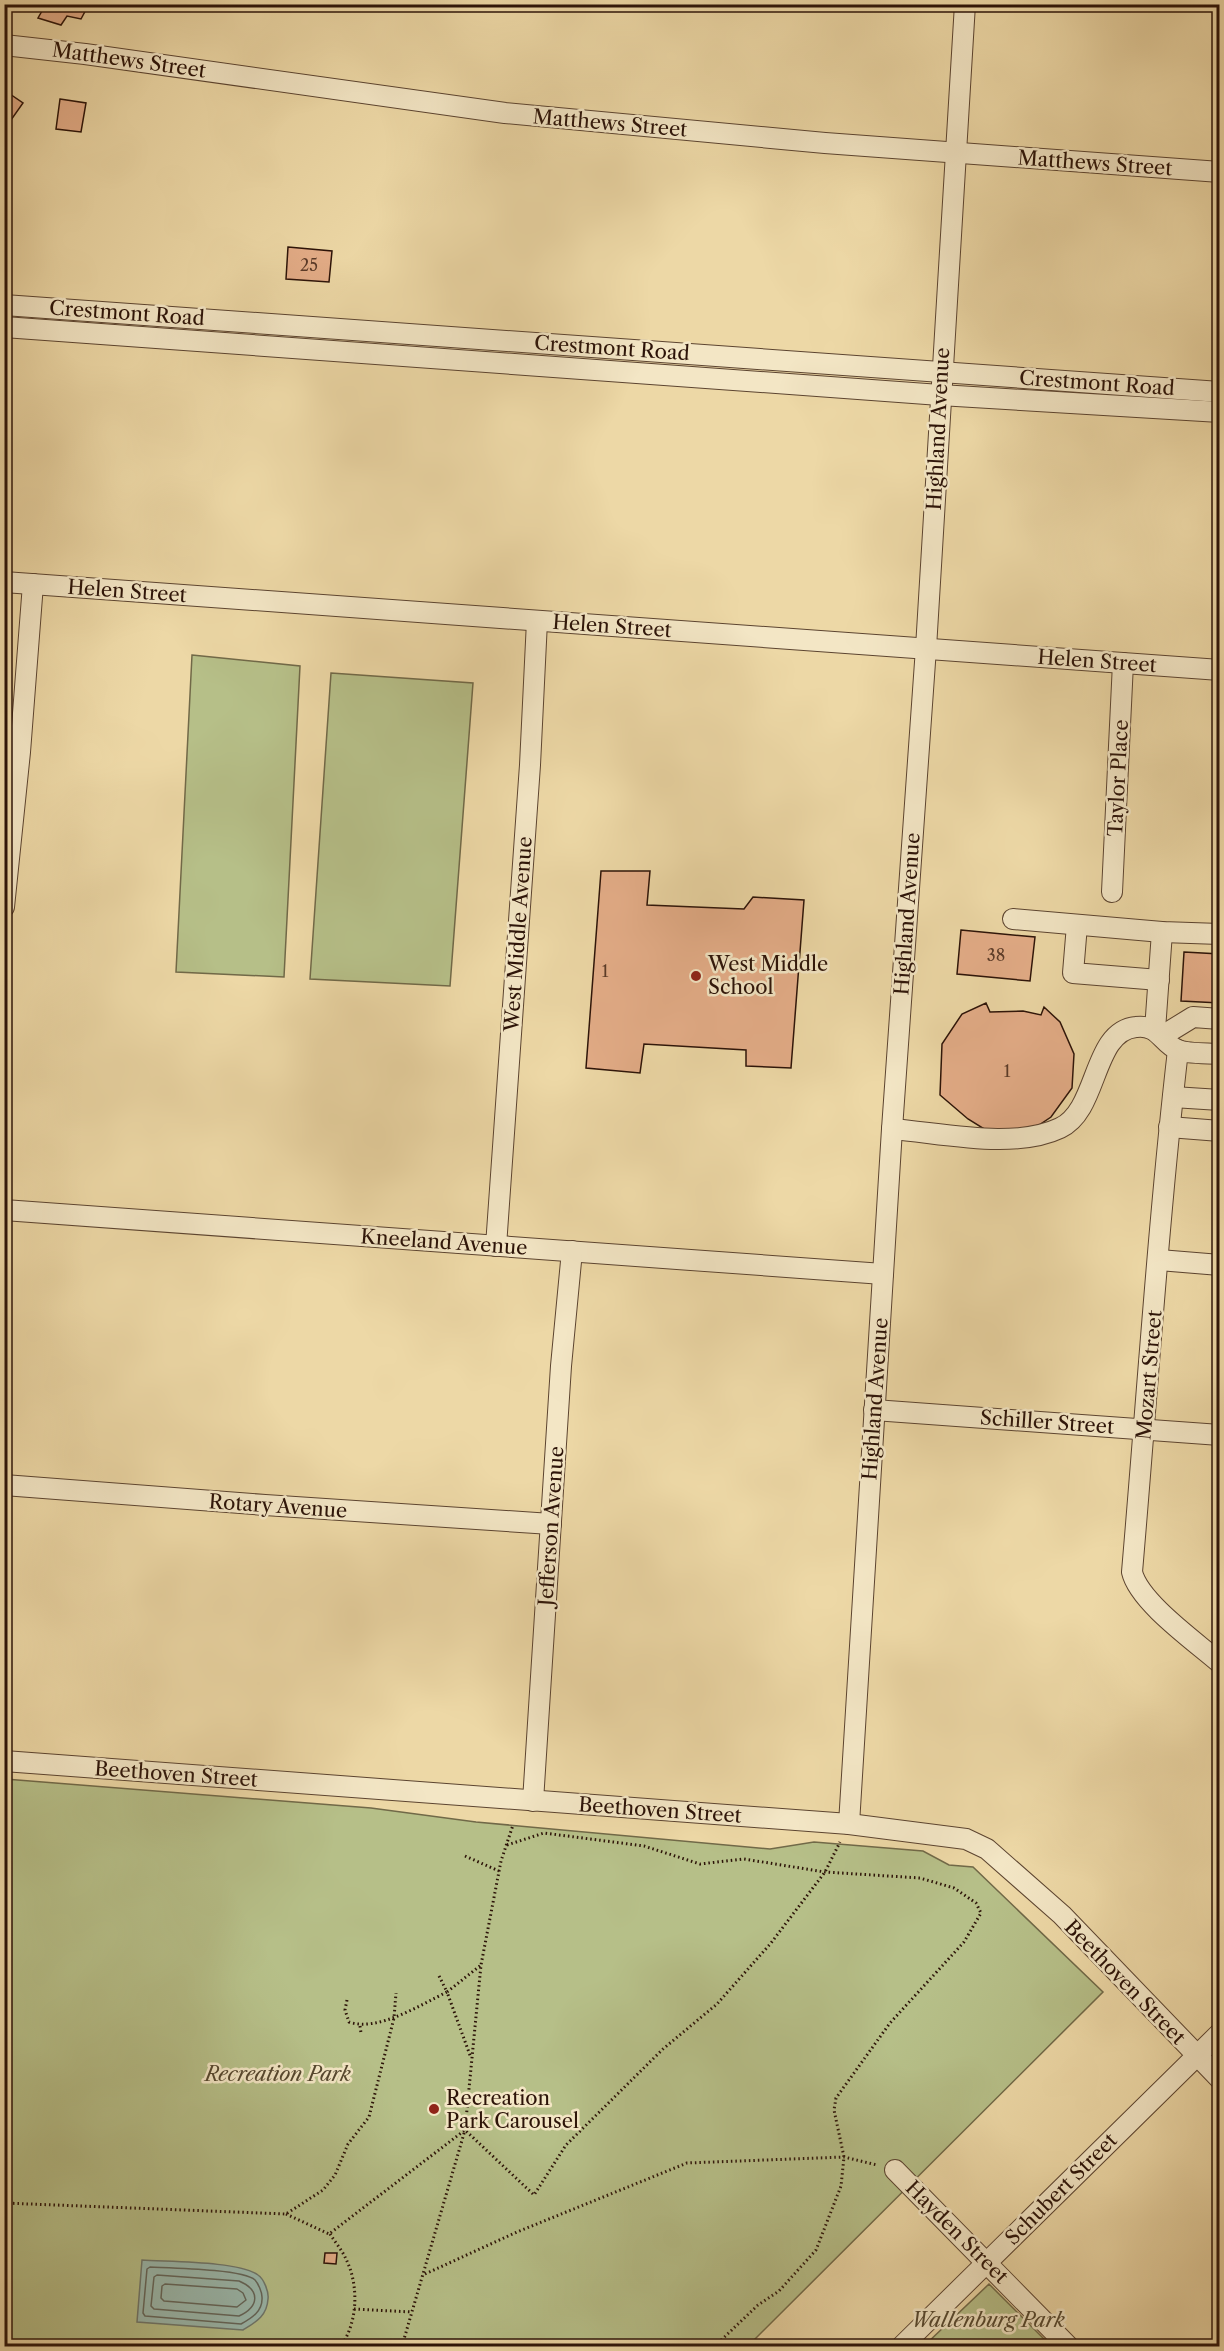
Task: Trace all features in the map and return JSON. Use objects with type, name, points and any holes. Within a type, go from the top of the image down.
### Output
[{"type":"street","name":"Highland Avenue","points":[[849,1824],[892,1129],[926,648],[965,4]]},
{"type":"street","name":"Matthews Street","points":[[4,45],[85,54],[505,113],[825,143],[1220,172]]},
{"type":"street","name":"Crestmont Road","points":[[4,305],[1220,392]]},
{"type":"street","name":"Crestmont Road","points":[[4,327],[940,395],[1220,412]]},
{"type":"street","points":[[371,353],[373,331]]},
{"type":"street","points":[[645,350],[645,373]]},
{"type":"street","name":"Helen Street","points":[[4,582],[1220,670]]},
{"type":"street","points":[[4,907],[20,752],[33,584]]},
{"type":"street","name":"West Middle Avenue","points":[[496,1246],[530,765],[537,621]]},
{"type":"street","name":"Taylor Place","points":[[1112,892],[1124,663]]},
{"type":"street","points":[[1012,919],[1162,932],[1220,934]]},
{"type":"street","points":[[1077,925],[1073,973],[1159,980]]},
{"type":"street","points":[[1159,1033],[1162,932]]},
{"type":"street","points":[[1159,1033],[1193,1017],[1220,1019]]},
{"type":"street","points":[[892,1129],[1012,1140],[1041,1135],[1062,1128],[1076,1115],[1090,1090],[1108,1044],[1121,1033],[1136,1026],[1159,1033],[1178,1050],[1220,1054]]},
{"type":"street","name":"Mozart Street","points":[[1178,1050],[1169,1127],[1132,1572],[1143,1596],[1220,1663]]},
{"type":"street","points":[[1173,1096],[1220,1100]]},
{"type":"street","points":[[1169,1127],[1220,1131]]},
{"type":"street","name":"Kneeland Avenue","points":[[4,1210],[883,1274]]},
{"type":"street","name":"Jefferson Avenue","points":[[533,1801],[572,1251]]},
{"type":"street","points":[[1159,1260],[1220,1265]]},
{"type":"street","name":"Schiller Street","points":[[874,1410],[1220,1435]]},
{"type":"street","name":"Rotary Avenue","points":[[4,1485],[551,1524]]},
{"type":"street","name":"Beethoven Street","points":[[4,1761],[849,1824],[966,1839],[987,1849],[1062,1915],[1220,2079]]},
{"type":"street","name":"Schubert Street","points":[[902,2346],[1220,2033]]},
{"type":"street","name":"Hayden Street","points":[[895,2170],[1068,2346]]},
{"type":"path","points":[[465,2130],[534,2195],[566,2145],[663,2049],[717,2004],[771,1943],[825,1872],[849,1824]]},
{"type":"path","points":[[402,2346],[425,2274],[465,2130],[481,1965],[500,1871],[513,1825]]},
{"type":"path","points":[[507,1845],[544,1833],[644,1846],[700,1864],[744,1859],[825,1872],[920,1878],[954,1888],[976,1904],[981,1913],[964,1942],[890,2023],[836,2098],[834,2110],[844,2157],[841,2186],[816,2250],[778,2291],[758,2306],[715,2346]]},
{"type":"path","points":[[465,1856],[500,1871]]},
{"type":"path","points":[[347,2000],[345,2010],[349,2022],[360,2026],[394,2018],[447,1992],[481,1965]]},
{"type":"path","points":[[439,1976],[472,2061]]},
{"type":"path","points":[[286,2214],[323,2190],[335,2175],[348,2144],[369,2117],[394,2018],[396,1993]]},
{"type":"path","points":[[360,2026],[361,2033]]},
{"type":"path","points":[[329,2234],[465,2130]]},
{"type":"path","points":[[425,2274],[517,2232],[687,2163],[844,2157],[895,2170]]},
{"type":"path","points":[[4,2203],[286,2214],[329,2234],[346,2259],[354,2286],[354,2309],[349,2335],[341,2346]]},
{"type":"path","points":[[354,2309],[413,2312]]},
{"type":"green space","points":[[192,655],[300,666],[284,977],[176,972]]},
{"type":"green space","points":[[331,673],[473,683],[450,986],[310,979]]},
{"type":"green space","name":"Recreation Park","points":[[5,1779],[371,1808],[476,1822],[770,1849],[814,1842],[923,1851],[949,1865],[973,1867],[1103,1992],[748,2346],[5,2346]]},
{"type":"green space","name":"Wallenburg Park","points":[[989,2284],[1051,2346],[924,2346]]},
{"type":"water","points":[[142,2260],[220,2265],[249,2270],[258,2275],[266,2286],[268,2296],[266,2310],[243,2330],[137,2322]]},
{"type":"building","points":[[46,4],[89,4],[81,19],[67,16],[61,25],[38,18]]},
{"type":"building","points":[[4,90],[23,103],[4,130]]},
{"type":"building","points":[[60,99],[86,103],[81,132],[56,129]]},
{"type":"building","points":[[288,247],[332,251],[329,282],[286,279]]},
{"type":"building","name":"West Middle School","points":[[601,871],[650,871],[647,905],[744,909],[753,897],[804,900],[791,1068],[746,1066],[746,1050],[644,1044],[640,1073],[586,1068]]},
{"type":"building","points":[[961,930],[1035,937],[1030,981],[957,974]]},
{"type":"building","points":[[1184,952],[1220,954],[1220,1003],[1181,1001]]},
{"type":"building","points":[[986,1003],[990,1012],[1023,1011],[1041,1015],[1044,1007],[1060,1022],[1074,1054],[1072,1088],[1051,1117],[1039,1125],[1024,1129],[989,1132],[968,1119],[940,1095],[942,1044],[962,1014]]},
{"type":"building","points":[[325,2253],[337,2253],[336,2264],[324,2263]]},
{"type":"place","name":"West Middle School","points":[[696,976]]},
{"type":"place","name":"Recreation Park Carousel","points":[[434,2109]]}]
